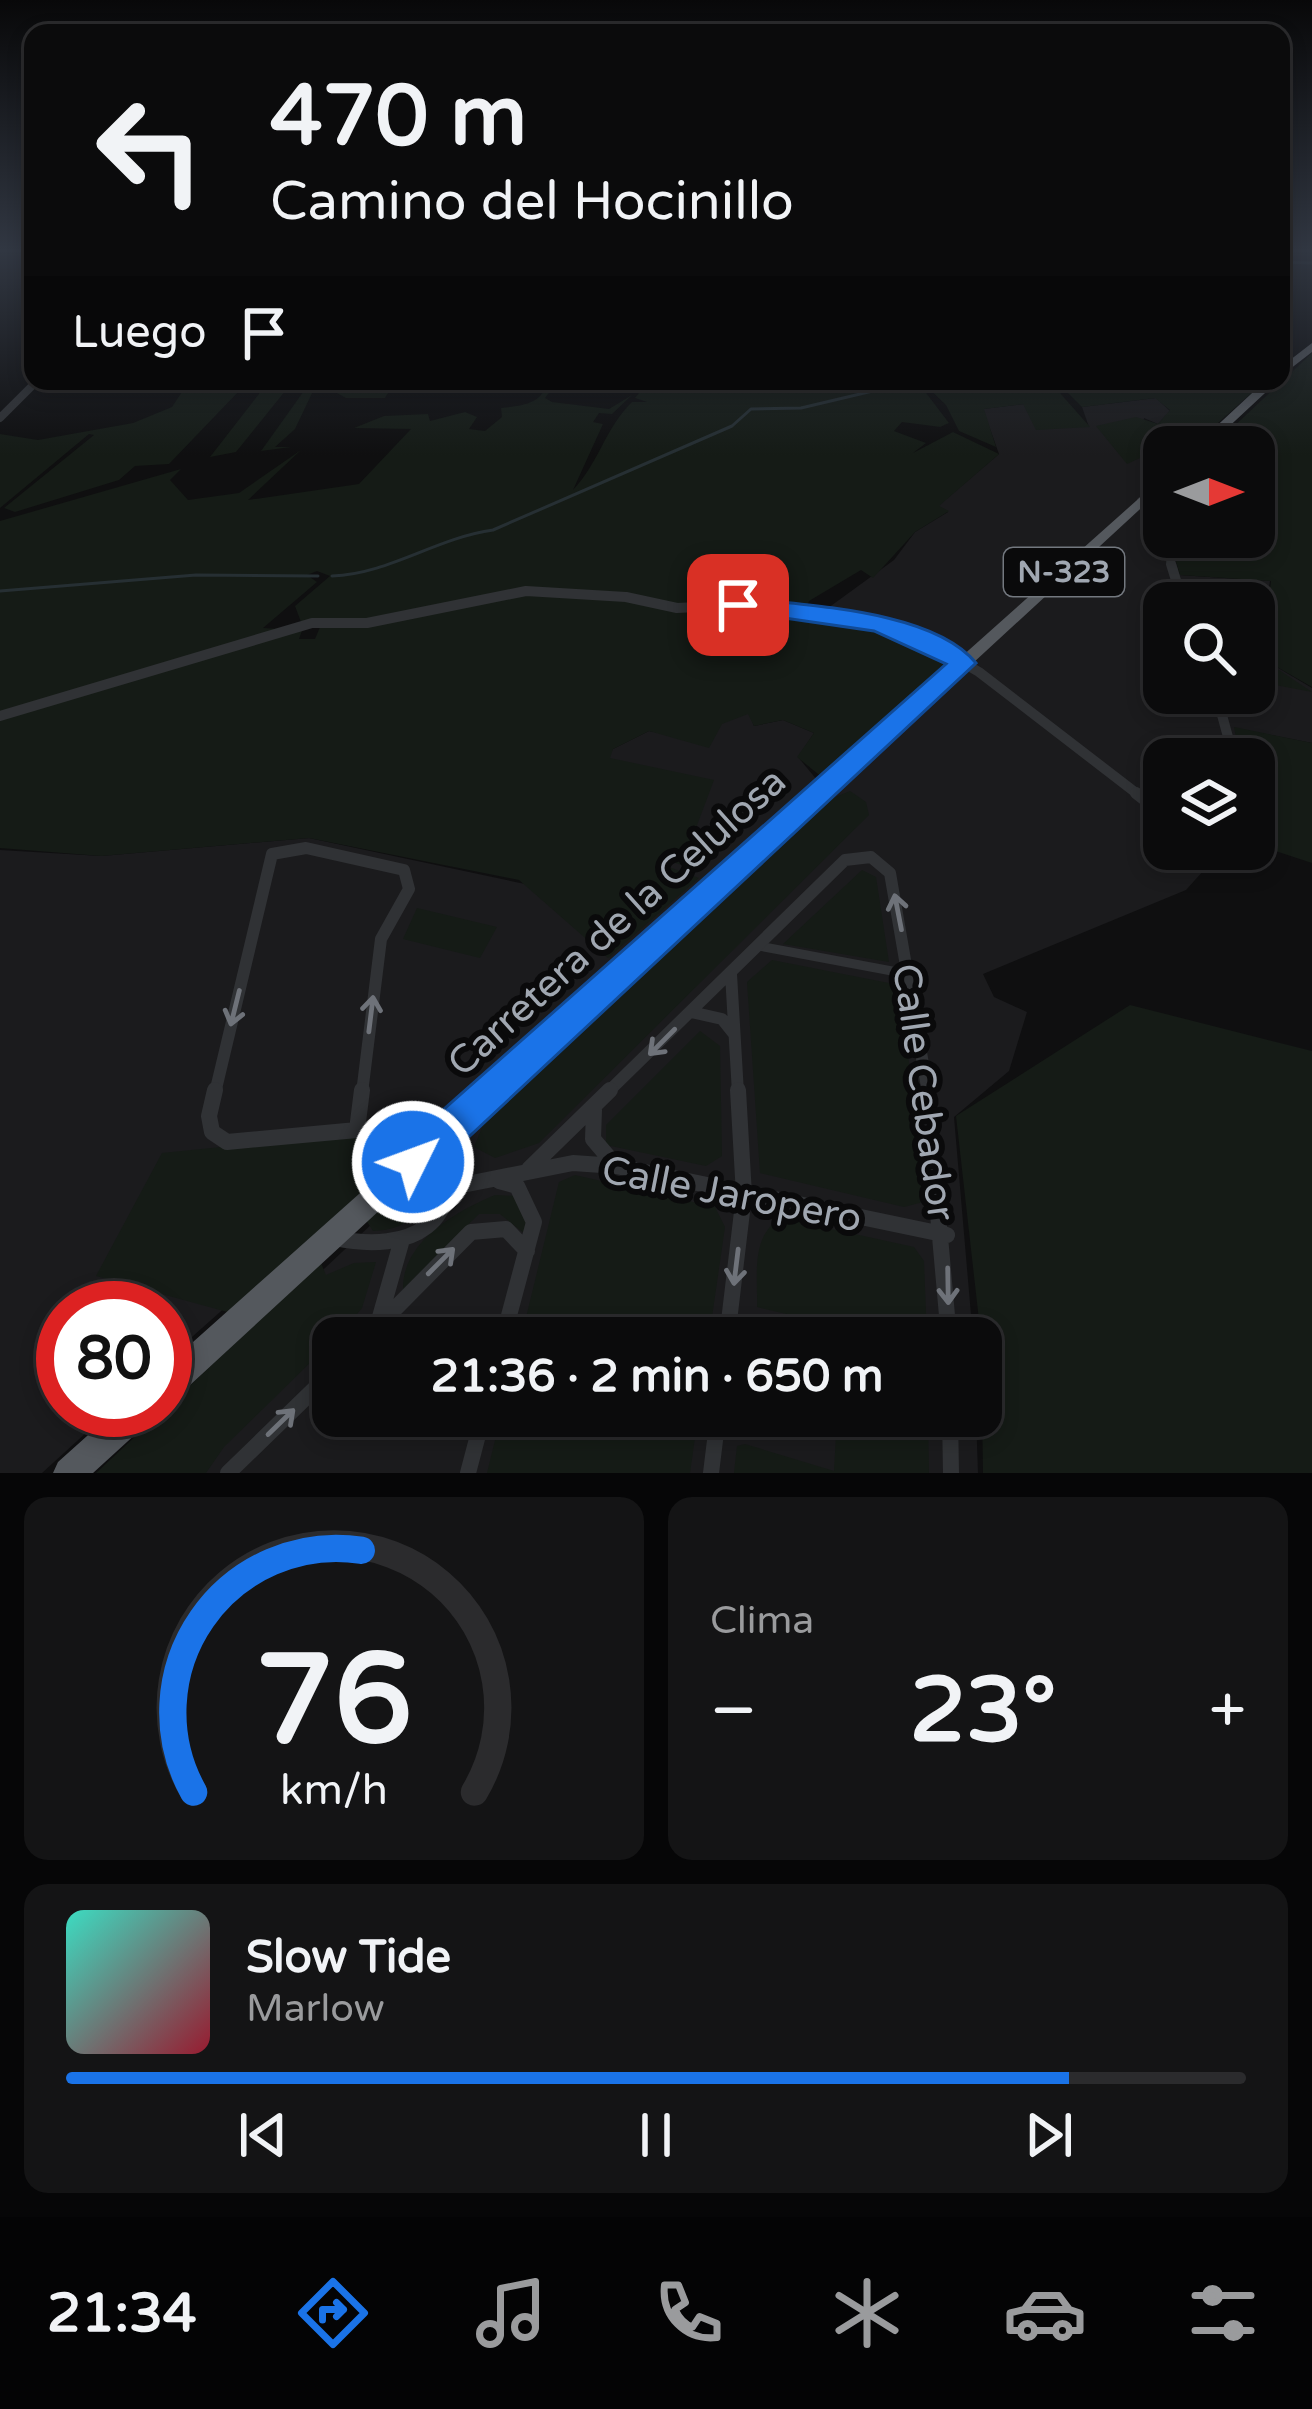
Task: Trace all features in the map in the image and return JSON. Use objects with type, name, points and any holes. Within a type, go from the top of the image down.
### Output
[{"type":"highway","points":[[1223,426],[1262,390]]},
{"type":"highway","name":"N-323","points":[[963,663],[1141,502]]},
{"type":"highway","name":"Carretera de la Celulosa","points":[[192,1363],[963,663]]},
{"type":"highway","points":[[70,1473],[110,1437]]},
{"type":"street","points":[[0,418],[28,390]]},
{"type":"street","points":[[1141,502],[1164,538],[1177,582]]},
{"type":"street","points":[[0,716],[298,626],[367,623],[526,591],[626,597],[677,608],[756,604],[828,613],[905,632],[963,663],[1143,799]]},
{"type":"street","points":[[357,1130],[381,939],[409,889],[404,870],[306,848],[272,854],[209,1116],[212,1132],[227,1142],[357,1130],[440,1138],[451,1162],[438,1214],[401,1243],[377,1317]]},
{"type":"street","name":"Calle Cebador","points":[[759,946],[845,860],[871,857],[890,873],[910,974],[947,1235],[949,1317]]},
{"type":"street","points":[[529,1169],[759,946],[910,974]]},
{"type":"street","points":[[730,1317],[745,1195],[731,974]]},
{"type":"street","points":[[691,1012],[722,1019],[736,1037]]},
{"type":"street","points":[[594,1110],[592,1139],[616,1166]]},
{"type":"street","name":"Calle Jaropero","points":[[447,1188],[529,1169],[616,1166],[947,1235]]},
{"type":"street","points":[[496,1180],[517,1186],[532,1209],[509,1317]]},
{"type":"street","points":[[388,1317],[472,1232],[506,1229],[526,1251]]},
{"type":"street","points":[[332,1237],[365,1245],[401,1243]]},
{"type":"street","points":[[228,1473],[312,1391]]},
{"type":"street","points":[[468,1473],[477,1437]]},
{"type":"street","points":[[711,1473],[715,1437]]},
{"type":"street","points":[[951,1437],[952,1473]]},
{"type":"shaded area","points":[[1312,353],[1312,687],[1275,666],[1275,582],[1180,575],[1175,558],[1275,558],[1275,426],[1234,426],[1273,390],[1290,390],[1290,374]]},
{"type":"shaded area","points":[[183,390],[240,390],[169,464],[135,466],[119,480],[15,512],[4,508],[94,435],[89,434],[0,508],[0,434],[38,440],[133,423],[172,407]]},
{"type":"shaded area","points":[[262,390],[286,390],[236,452],[210,457]]},
{"type":"shaded area","points":[[305,390],[314,390],[295,429],[275,447],[291,447],[261,451]]},
{"type":"shaded area","points":[[331,390],[390,390],[385,398],[346,398]]},
{"type":"shaded area","points":[[551,390],[545,398],[552,402],[609,409],[632,395],[612,414],[599,413],[593,422],[603,424],[573,490],[623,412],[632,402],[647,402],[635,398],[641,390],[924,390],[949,423],[940,427],[902,422],[894,431],[926,443],[913,453],[953,432],[999,454],[939,506],[949,511],[915,532],[873,578],[861,570],[809,601],[807,608],[684,606],[565,590],[355,620],[301,622],[295,606],[330,576],[317,571],[307,575],[317,582],[263,628],[280,629],[0,712],[0,521],[181,469],[170,480],[188,500],[239,493],[301,450],[248,500],[359,484],[411,429],[354,428],[384,416],[428,414],[430,421],[465,412],[477,417],[469,429],[485,431],[502,417],[501,408],[523,405]]},
{"type":"shaded area","points":[[930,390],[1057,390],[1090,427],[1036,430],[1023,404],[984,409],[996,447],[959,431],[946,405]]},
{"type":"shaded area","points":[[1065,390],[1255,390],[1215,426],[1143,426],[1143,457],[1127,464],[1096,426],[1136,417],[1158,424],[1170,410],[1155,398],[1082,407]]},
{"type":"shaded area","points":[[1156,398],[1170,411],[1158,424],[1144,418],[1136,457],[1143,455],[1143,558],[1175,558],[1180,575],[1270,581],[1143,582],[1143,714],[1275,714],[1275,666],[1312,688],[1312,743],[1235,728],[1237,738],[1143,738],[1143,870],[1204,870],[1186,890],[983,974],[994,997],[1027,1012],[1009,1071],[954,1117],[971,1317],[312,1317],[312,1437],[977,1437],[978,1473],[107,1473],[145,1437],[192,1437],[192,1393],[844,780],[958,655],[918,632],[828,608],[894,560],[915,532],[948,512],[938,506],[999,454],[983,409],[1024,404],[1089,427],[1082,407]]},
{"type":"shaded area","points":[[525,594],[688,601],[797,612],[851,622],[951,659],[823,778],[797,757],[814,733],[783,720],[754,726],[748,714],[722,724],[709,748],[649,731],[613,749],[610,758],[714,780],[682,865],[672,862],[669,867],[699,878],[608,958],[519,880],[309,838],[101,856],[0,848],[0,719],[303,628],[299,639],[315,639],[320,627]]},
{"type":"shaded area","points":[[1275,667],[1312,692],[1275,685]]},
{"type":"shaded area","points":[[749,713],[754,726],[783,720],[814,733],[798,757],[817,780],[192,1337],[192,1281],[36,1281],[36,1437],[81,1437],[42,1473],[0,1473],[0,850],[101,856],[309,838],[525,884],[613,749],[649,731],[674,736]]},
{"type":"shaded area","points":[[1234,727],[1312,743],[1312,863],[1275,851],[1275,738],[1236,738]]},
{"type":"shaded area","points":[[850,791],[866,802],[869,815],[539,1143],[495,1158],[474,1147],[485,1120],[833,798]]},
{"type":"shaded area","points":[[862,870],[876,877],[889,962],[783,944]]},
{"type":"shaded area","points":[[417,908],[497,927],[480,958],[403,939]]},
{"type":"shaded area","points":[[772,960],[899,985],[927,1201],[904,1207],[760,1173],[747,982]]},
{"type":"shaded area","points":[[1130,1005],[1312,1051],[1312,1473],[983,1473],[982,1437],[1002,1437],[1002,1317],[979,1317],[956,1116]]},
{"type":"shaded area","points":[[700,1031],[720,1046],[722,1156],[706,1166],[606,1145],[606,1125]]},
{"type":"shaded area","points":[[352,1134],[367,1137],[377,1155],[367,1187],[231,1313],[192,1302],[192,1281],[114,1281],[96,1276],[162,1153]]},
{"type":"shaded area","points":[[434,1158],[433,1186],[421,1210],[401,1225],[373,1231],[366,1220]]},
{"type":"shaded area","points":[[575,1175],[715,1207],[725,1227],[712,1317],[526,1317],[559,1182]]},
{"type":"shaded area","points":[[495,1195],[516,1196],[528,1221],[525,1234],[500,1214],[479,1214],[403,1289],[405,1272],[422,1242],[449,1219]]},
{"type":"shaded area","points":[[781,1218],[914,1247],[924,1261],[926,1317],[799,1317],[757,1307],[760,1246]]},
{"type":"shaded area","points":[[376,1262],[362,1308],[354,1317],[312,1317],[312,1361],[224,1447],[206,1473],[96,1473],[135,1437],[192,1437],[192,1383],[321,1263],[326,1275],[354,1263]]},
{"type":"shaded area","points":[[496,1437],[695,1437],[690,1473],[487,1473]]},
{"type":"shaded area","points":[[836,1437],[928,1437],[929,1473],[734,1473],[737,1446],[745,1444],[834,1471]]},
{"type":"waterway","points":[[332,576],[373,569],[493,530],[732,426],[751,409],[801,408],[877,390]]},
{"type":"waterway","points":[[0,591],[196,575],[318,576]]},
{"type":"route","points":[[413,1162],[963,663],[924,640],[877,623],[828,613],[738,605]]}]
